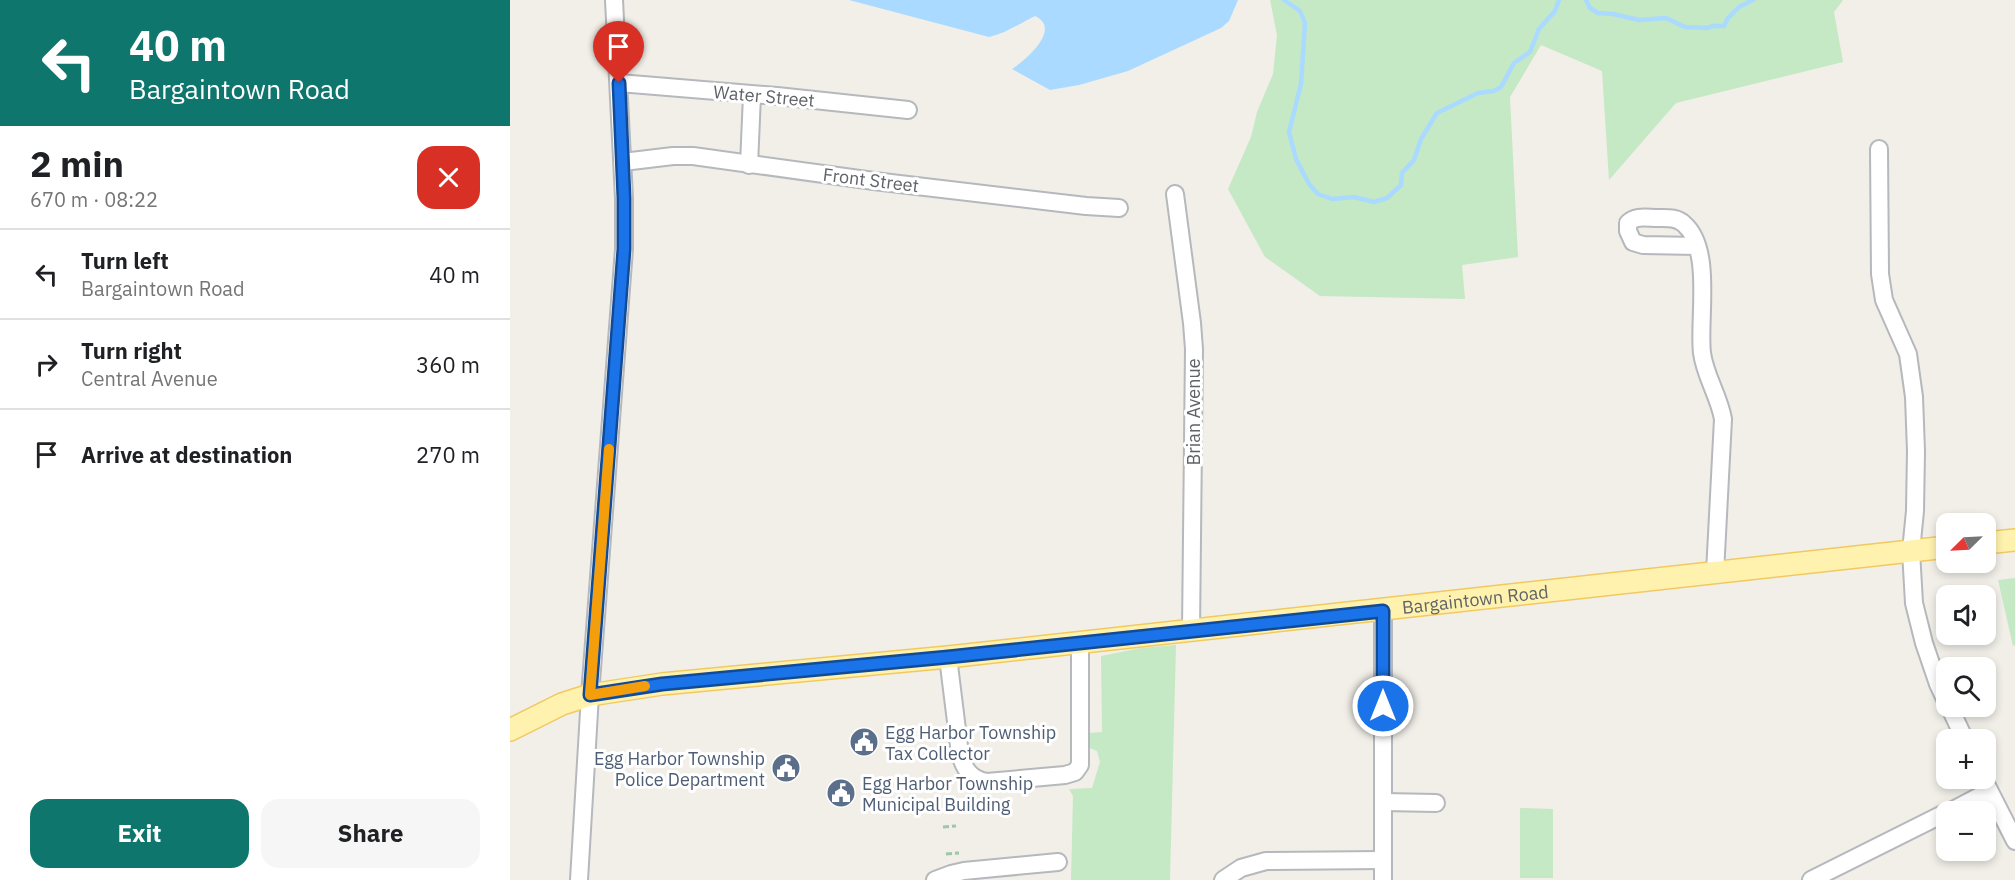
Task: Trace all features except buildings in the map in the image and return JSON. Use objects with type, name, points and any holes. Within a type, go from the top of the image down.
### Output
[{"type":"main road","points":[[1996,542],[2015,540]]},
{"type":"main road","name":"Bargaintown Road","points":[[510,730],[540,713],[590,695],[662,684],[948,657],[1383,611],[1936,549]]},
{"type":"street","points":[[579,880],[590,695],[624,249],[623,162],[614,0]]},
{"type":"street","name":"Water Street","points":[[619,83],[908,110]]},
{"type":"street","points":[[749,165],[752,95]]},
{"type":"street","points":[[1879,149],[1880,274],[1884,300],[1908,354],[1914,397],[1915,511],[1911,551],[1914,603],[1936,678]]},
{"type":"street","name":"Front Street","points":[[623,162],[679,155],[966,192],[1119,208]]},
{"type":"street","name":"Brian Avenue","points":[[1175,194],[1194,349],[1191,631]]},
{"type":"street","points":[[1697,246],[1702,266],[1702,352],[1723,419],[1715,573]]},
{"type":"street","points":[[1383,611],[1383,880]]},
{"type":"street","points":[[948,657],[960,754],[970,775],[987,782],[1065,775],[1075,772],[1080,765],[1080,643]]},
{"type":"street","points":[[1963,801],[1980,789]]},
{"type":"street","points":[[1988,789],[2015,841]]},
{"type":"street","points":[[1383,802],[1436,803]]},
{"type":"street","points":[[1811,880],[1936,818]]},
{"type":"street","points":[[1223,880],[1242,868],[1266,861],[1383,860]]},
{"type":"street","points":[[935,880],[964,872],[1058,862]]},
{"type":"path","points":[[943,827],[956,826]]},
{"type":"path","points":[[946,854],[959,853]]},
{"type":"green space","points":[[1270,0],[1843,0],[1834,12],[1843,62],[1676,103],[1609,180],[1602,71],[1541,45],[1510,97],[1518,257],[1462,265],[1465,299],[1320,296],[1265,257],[1228,189],[1251,137],[1257,112],[1273,74],[1277,35]]},
{"type":"green space","points":[[2015,578],[2015,645],[2013,646],[1998,580]]},
{"type":"green space","points":[[1176,645],[1170,880],[1071,880],[1073,796],[1069,789],[1092,788],[1100,762],[1097,751],[1087,747],[1088,733],[1102,732],[1101,656],[1141,648]]},
{"type":"green space","points":[[1520,808],[1553,809],[1553,878],[1520,878]]},
{"type":"water","points":[[849,0],[1238,0],[1229,21],[1221,28],[1128,71],[1079,85],[1050,90],[1012,69],[1032,52],[1043,36],[1045,29],[1043,22],[1035,16],[1007,31],[989,37]]},
{"type":"waterway","points":[[1284,0],[1300,11],[1305,23],[1301,84],[1289,132],[1296,159],[1309,184],[1318,194],[1332,199],[1354,197],[1374,202],[1387,198],[1401,185],[1402,173],[1414,160],[1421,139],[1437,113],[1478,93],[1494,91],[1501,87],[1514,63],[1530,52],[1539,29],[1555,11],[1559,0]]},
{"type":"waterway","points":[[1586,0],[1590,8],[1598,13],[1639,20],[1666,18],[1685,27],[1707,28],[1724,26],[1728,18],[1739,7],[1753,0]]},
{"type":"slow traffic","points":[[609,449],[590,695],[645,686]]},
{"type":"place","name":"Egg Harbor Township Tax Collector","points":[[864,742]]},
{"type":"place","name":"Egg Harbor Township Police Department","points":[[786,768]]},
{"type":"place","name":"Egg Harbor Township Municipal Building","points":[[841,793]]},
{"type":"route","points":[[619,83],[625,215],[624,249],[590,695],[662,684],[948,657],[1383,611],[1383,706]]}]
